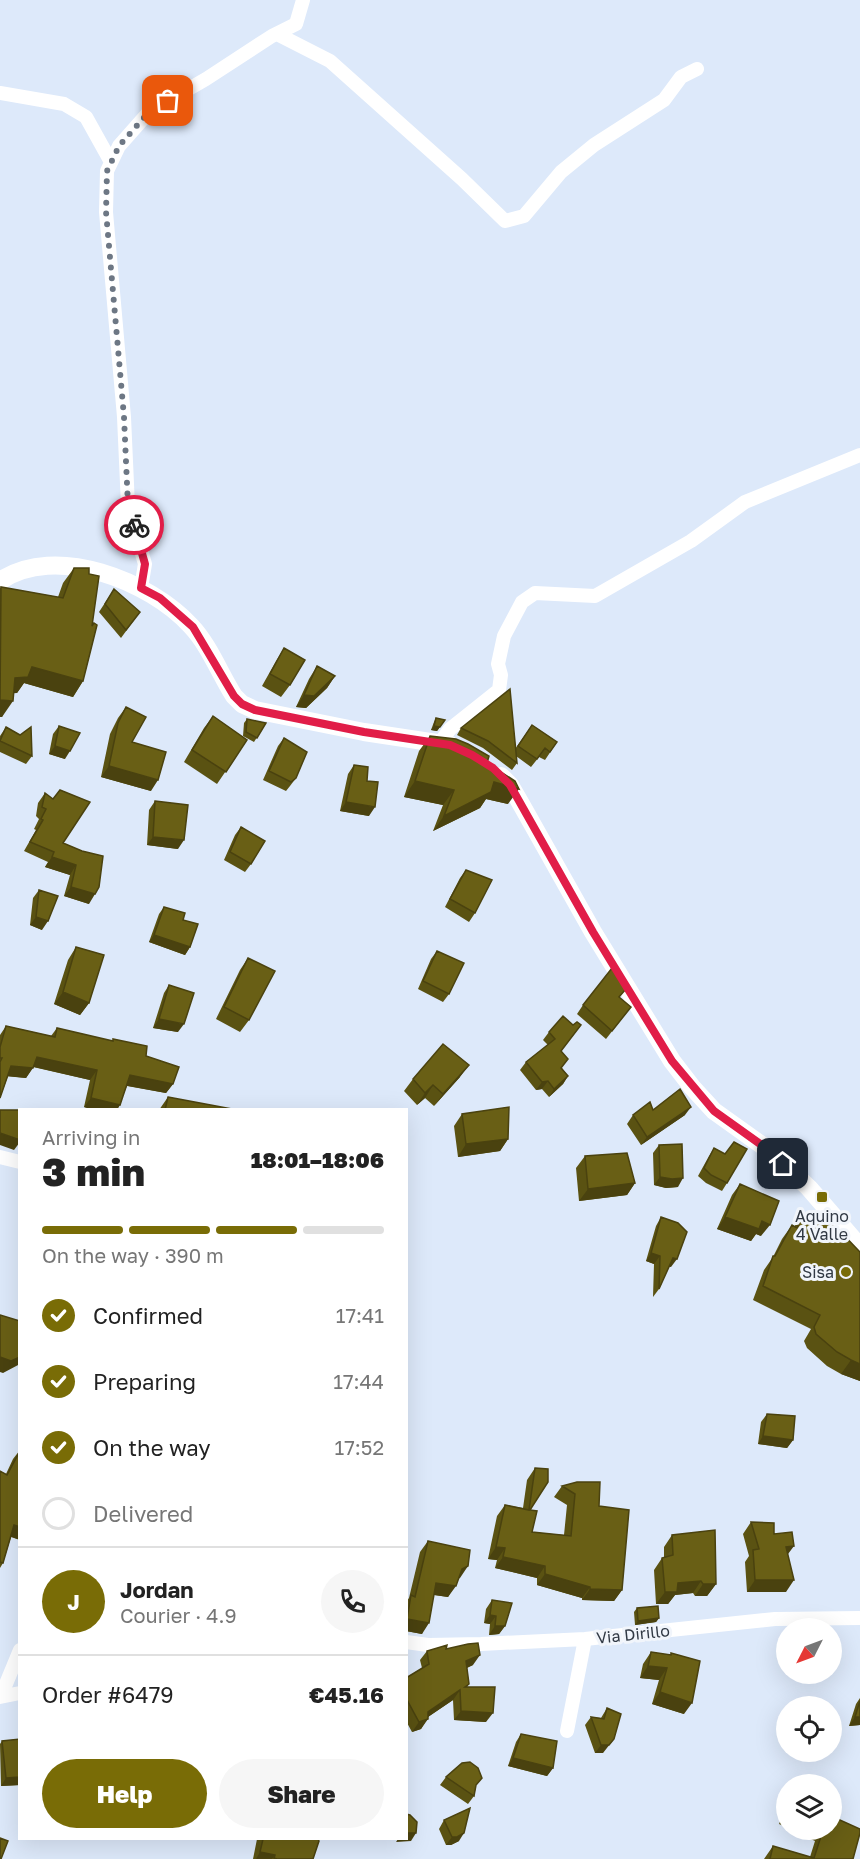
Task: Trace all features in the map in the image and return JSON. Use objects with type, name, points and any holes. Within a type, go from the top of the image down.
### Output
[{"type":"street","points":[[141,588],[145,564],[128,506],[124,417],[106,212],[107,171],[119,146],[149,112],[206,79],[277,33],[296,24],[303,0]]},
{"type":"street","points":[[277,33],[330,61],[453,171],[505,221],[524,216],[561,172],[594,145],[664,100],[681,77],[697,69]]},
{"type":"street","points":[[0,93],[64,104],[86,117],[111,162]]},
{"type":"street","points":[[439,744],[450,729],[499,690],[501,675],[498,664],[504,636],[522,602],[535,593],[595,596],[691,541],[745,502],[860,456]]},
{"type":"street","points":[[0,582],[24,570],[69,566],[105,574],[160,598],[193,627],[234,696],[242,704],[255,710],[282,716],[450,745],[465,751]]},
{"type":"street","points":[[486,764],[510,785],[593,932],[679,1070],[714,1111],[770,1151],[809,1188],[860,1247]]},
{"type":"street","points":[[0,1157],[18,1162]]},
{"type":"street","name":"Via Dirillo","points":[[408,1642],[481,1644],[585,1639],[775,1619],[860,1618]]},
{"type":"street","points":[[567,1731],[585,1639]]},
{"type":"street","points":[[1,1696],[18,1655]]},
{"type":"street","points":[[1,1696],[18,1693]]},
{"type":"building","points":[[74,568],[89,568],[89,574],[99,576],[92,626],[94,623],[97,625],[83,681],[32,667],[28,677],[15,678],[13,701],[0,700],[1,587],[63,598]]},
{"type":"building","points":[[114,589],[140,612],[126,630],[105,604]]},
{"type":"building","points":[[284,648],[305,660],[290,685],[270,674]]},
{"type":"building","points":[[317,666],[335,676],[314,696],[304,695]]},
{"type":"building","points":[[510,689],[517,763],[488,741],[461,728]]},
{"type":"building","points":[[126,707],[146,717],[132,742],[166,752],[158,780],[109,766],[118,723]]},
{"type":"building","points":[[213,716],[247,740],[226,772],[192,750]]},
{"type":"building","points":[[436,718],[445,720],[440,727],[434,726]]},
{"type":"building","points":[[247,719],[266,723],[257,738],[246,732]]},
{"type":"building","points":[[532,725],[557,742],[550,752],[545,748],[537,759],[518,746]]},
{"type":"building","points":[[59,726],[80,733],[70,751],[55,746]]},
{"type":"building","points":[[6,727],[20,735],[31,727],[32,756],[0,741]]},
{"type":"building","points":[[430,736],[456,739],[489,756],[487,763],[515,781],[519,789],[494,782],[491,792],[444,816],[454,790],[415,781]]},
{"type":"building","points":[[284,738],[307,752],[296,778],[291,782],[269,771]]},
{"type":"building","points":[[354,765],[368,767],[367,781],[378,782],[375,807],[346,802]]},
{"type":"building","points":[[60,790],[90,802],[63,843],[103,856],[99,887],[95,894],[71,887],[76,865],[52,857],[54,852],[30,842],[43,820],[41,819],[46,809],[42,807],[45,793],[53,799]]},
{"type":"building","points":[[155,801],[188,805],[184,840],[153,837]]},
{"type":"building","points":[[241,827],[265,841],[251,864],[230,852]]},
{"type":"building","points":[[466,870],[492,880],[475,913],[450,899]]},
{"type":"building","points":[[39,890],[58,896],[48,921],[36,917]]},
{"type":"building","points":[[164,907],[185,913],[183,920],[198,924],[190,947],[154,935]]},
{"type":"building","points":[[76,947],[104,955],[89,1003],[63,992]]},
{"type":"building","points":[[437,951],[464,963],[449,994],[423,981]]},
{"type":"building","points":[[248,958],[275,971],[249,1020],[224,1007]]},
{"type":"building","points":[[612,968],[626,989],[619,997],[631,1007],[612,1031],[583,1005]]},
{"type":"building","points":[[169,985],[194,993],[184,1024],[159,1019]]},
{"type":"building","points":[[563,1016],[573,1025],[577,1022],[581,1025],[561,1051],[568,1059],[561,1068],[568,1076],[554,1089],[548,1081],[542,1082],[526,1062],[555,1039],[549,1032]]},
{"type":"building","points":[[6,1026],[55,1037],[57,1028],[147,1046],[146,1056],[179,1067],[173,1084],[130,1075],[120,1105],[91,1098],[97,1070],[37,1057],[33,1068],[11,1066],[0,1098],[2,1058],[0,1058],[0,1047]]},
{"type":"building","points":[[443,1044],[469,1065],[443,1094],[433,1085],[425,1093],[413,1079]]},
{"type":"building","points":[[680,1089],[691,1107],[647,1137],[633,1115],[650,1102],[653,1110]]},
{"type":"building","points":[[168,1097],[227,1108],[165,1108]]},
{"type":"building","points":[[509,1107],[508,1139],[466,1144],[462,1114]]},
{"type":"building","points":[[0,1110],[18,1110],[18,1139],[0,1133]]},
{"type":"building","points":[[734,1142],[747,1149],[727,1183],[711,1175],[704,1168],[714,1148],[725,1154]]},
{"type":"building","points":[[682,1144],[683,1178],[660,1177],[659,1145]]},
{"type":"building","points":[[627,1153],[635,1183],[588,1189],[585,1156]]},
{"type":"building","points":[[740,1184],[779,1201],[770,1225],[762,1221],[759,1229],[725,1217]]},
{"type":"building","points":[[804,1213],[837,1228],[860,1252],[860,1364],[837,1352],[816,1334],[814,1327],[820,1315],[763,1286],[773,1256],[792,1225],[797,1228]]},
{"type":"building","points":[[661,1217],[678,1223],[687,1232],[677,1259],[673,1258],[659,1289],[660,1256],[651,1253]]},
{"type":"building","points":[[0,1315],[18,1320],[18,1358],[11,1361],[0,1357]]},
{"type":"building","points":[[767,1414],[795,1416],[793,1440],[763,1436]]},
{"type":"building","points":[[18,1455],[18,1526],[14,1525],[3,1563],[0,1562],[0,1471],[7,1475]]},
{"type":"building","points":[[535,1468],[548,1469],[548,1482],[530,1510],[537,1511],[532,1532],[571,1536],[575,1494],[562,1486],[577,1482],[600,1482],[599,1506],[629,1510],[622,1590],[590,1589],[590,1587],[545,1574],[545,1566],[503,1557],[505,1548],[496,1547],[505,1505],[529,1510]]},
{"type":"building","points":[[751,1522],[774,1523],[774,1534],[792,1532],[794,1546],[786,1547],[794,1580],[755,1580],[753,1550],[759,1549]]},
{"type":"building","points":[[715,1530],[716,1584],[703,1584],[701,1581],[678,1583],[677,1592],[665,1592],[662,1558],[673,1555],[672,1535]]},
{"type":"building","points":[[428,1541],[470,1550],[468,1566],[462,1569],[456,1586],[436,1583],[429,1623],[408,1619],[411,1595],[415,1597]]},
{"type":"building","points":[[492,1600],[512,1603],[505,1626],[495,1626],[496,1616],[490,1615]]},
{"type":"building","points":[[658,1606],[659,1618],[638,1621],[637,1608]]},
{"type":"building","points":[[478,1643],[480,1655],[466,1661],[469,1684],[465,1687],[495,1687],[493,1713],[461,1711],[460,1690],[428,1712],[428,1719],[419,1722],[408,1702],[408,1677],[429,1664],[427,1651],[447,1645],[446,1649]]},
{"type":"building","points":[[651,1652],[671,1655],[671,1653],[700,1661],[692,1703],[660,1692],[667,1668],[648,1666]]},
{"type":"building","points":[[860,1701],[860,1717],[855,1717]]},
{"type":"building","points":[[607,1708],[621,1714],[614,1739],[609,1745],[601,1745],[591,1717],[604,1719]]},
{"type":"building","points":[[521,1734],[557,1741],[553,1768],[513,1758]]},
{"type":"building","points":[[18,1739],[18,1777],[6,1778],[2,1741]]},
{"type":"building","points":[[470,1762],[478,1768],[482,1778],[476,1785],[474,1796],[446,1777],[462,1763]]},
{"type":"building","points":[[470,1808],[464,1833],[452,1837],[444,1820]]},
{"type":"building","points":[[408,1814],[417,1822],[416,1833],[408,1833]]},
{"type":"building","points":[[842,1821],[860,1829],[853,1859],[770,1859],[773,1846],[814,1858],[820,1840],[842,1840]]},
{"type":"building","points":[[0,1838],[8,1841],[1,1859],[0,1859]]},
{"type":"building","points":[[263,1840],[319,1841],[313,1859],[277,1859],[274,1858],[275,1855],[260,1852]]},
{"type":"way so far","points":[[134,525],[128,506],[124,417],[106,212],[107,171],[119,146],[149,112],[168,101]]},
{"type":"place","name":"Aquino 4 Valle","points":[[822,1197]]},
{"type":"place","name":"Sisa","points":[[846,1272]]},
{"type":"route","points":[[134,525],[145,564],[141,588],[160,598],[193,627],[221,676],[242,704],[255,710],[282,716],[364,732],[450,745],[493,768],[510,785],[593,932],[672,1061],[714,1111],[770,1151],[783,1164]]}]
